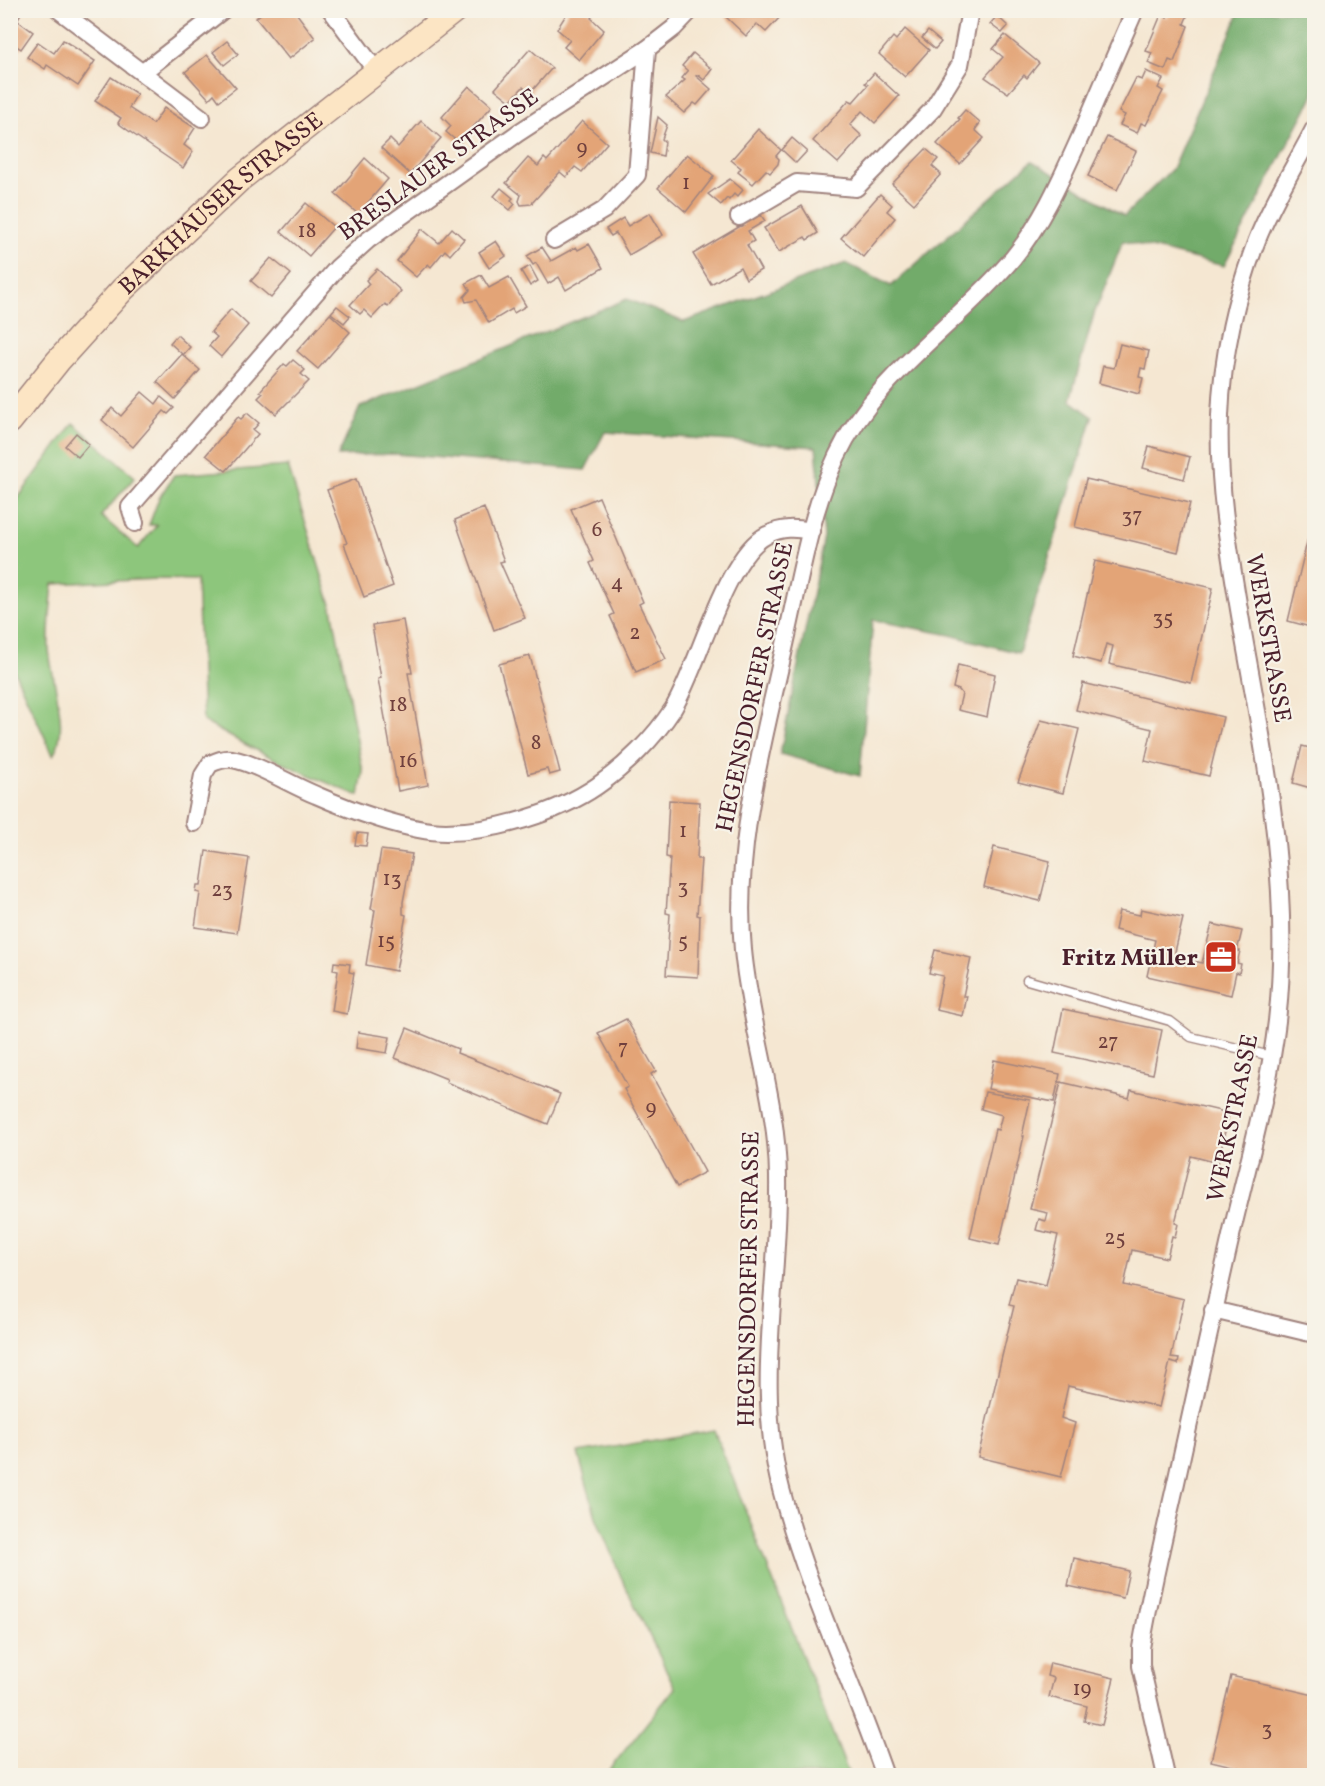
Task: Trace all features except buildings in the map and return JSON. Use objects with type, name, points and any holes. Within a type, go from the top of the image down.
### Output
[{"type":"street","points":[[59,10],[202,118]]},
{"type":"street","points":[[143,72],[223,10]]},
{"type":"street","points":[[331,10],[376,71]]},
{"type":"street","name":"BARKHÄUSER STRASSE","points":[[10,421],[79,337],[156,256],[263,159],[455,10]]},
{"type":"street","name":"BRESLAUER STRASSE","points":[[135,523],[130,507],[337,268],[407,210],[535,121],[647,49],[674,28],[691,10]]},
{"type":"street","points":[[739,217],[797,183],[856,188],[932,110],[960,65],[970,10]]},
{"type":"street","name":"HEGENSDORFER STRASSE","points":[[885,1776],[799,1547],[781,1489],[770,1435],[766,1389],[778,1182],[776,1132],[743,953],[741,903],[753,788],[811,531],[837,456],[861,417],[892,378],[1011,261],[1038,225],[1055,195],[1135,10]]},
{"type":"street","points":[[554,240],[604,210],[637,175],[647,49]]},
{"type":"street","name":"WERKSTRASSE","points":[[1166,1776],[1141,1666],[1141,1648],[1272,1056],[1280,966],[1278,847],[1270,784],[1226,528],[1219,464],[1220,413],[1224,374],[1242,286],[1262,230],[1314,129]]},
{"type":"street","points":[[194,823],[203,775],[210,764],[231,759],[369,815],[433,831],[447,832],[509,823],[557,808],[597,786],[639,752],[672,710],[692,672],[730,580],[746,552],[766,535],[789,528],[811,531]]},
{"type":"street","points":[[1214,1310],[1314,1334]]},
{"type":"lane","points":[[1028,980],[1170,1021],[1191,1037],[1272,1056]]},
{"type":"green space","points":[[1240,11],[1314,11],[1314,94],[1224,266],[1123,241],[1094,314],[1070,400],[1093,417],[1019,653],[950,635],[873,620],[860,776],[780,754],[824,537],[816,447],[605,432],[585,470],[395,454],[338,456],[360,407],[627,299],[684,322],[846,263],[891,286],[1032,161],[1124,216],[1172,169]]},
{"type":"green space","points":[[73,423],[135,477],[101,516],[138,548],[157,525],[149,525],[159,498],[174,475],[288,466],[332,608],[363,772],[359,796],[280,762],[203,721],[197,580],[157,579],[53,584],[49,649],[60,718],[60,732],[53,755],[11,664],[10,509]]},
{"type":"green space","points":[[714,1430],[849,1775],[605,1775],[675,1688],[621,1577],[596,1517],[578,1453]]},
{"type":"place","name":"Fritz Müller","points":[[1221,957]]}]
